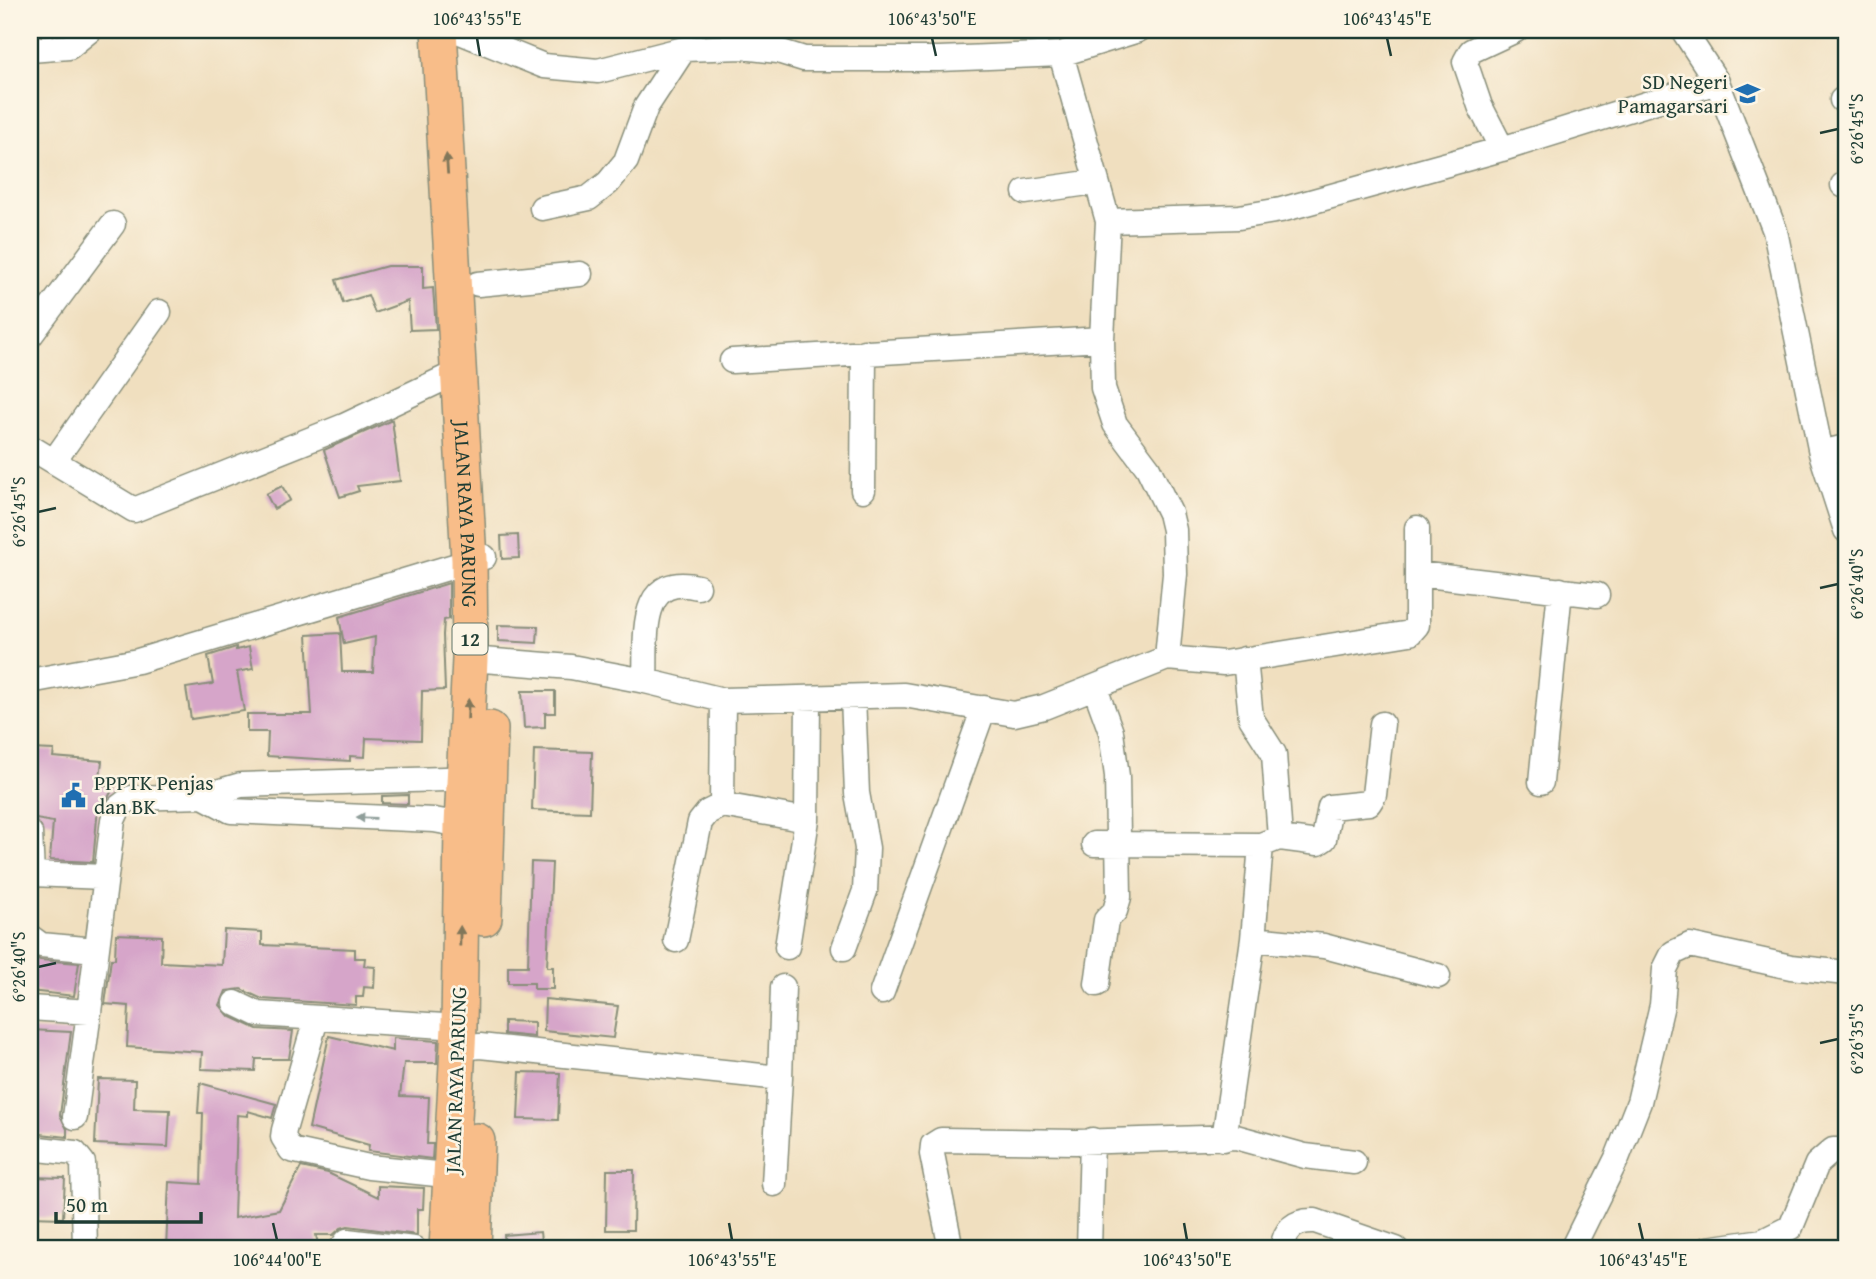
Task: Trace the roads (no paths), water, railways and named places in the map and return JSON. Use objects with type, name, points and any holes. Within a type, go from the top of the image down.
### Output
[{"type":"highway","name":"JALAN RAYA PARUNG","points":[[453,31],[462,205],[460,371],[477,558]]},
{"type":"highway","name":"JALAN RAYA PARUNG","points":[[462,205],[478,284],[477,558],[481,661],[466,1040],[464,1177],[473,1249]]},
{"type":"highway","name":"JALAN RAYA PARUNG","points":[[447,1249],[464,1177]]},
{"type":"street","points":[[30,50],[69,47],[90,30]]},
{"type":"street","points":[[453,31],[544,66],[569,71],[607,69],[684,49],[785,42],[804,59],[912,59],[1061,54],[1138,30]]},
{"type":"street","points":[[1502,149],[1480,106],[1465,62],[1471,51],[1516,30]]},
{"type":"street","points":[[1683,30],[1717,82],[1775,231],[1821,453],[1846,530]]},
{"type":"street","points":[[542,208],[589,198],[608,183],[626,161],[646,107],[684,49]]},
{"type":"street","points":[[1061,54],[1108,221],[1101,339],[1103,388],[1115,424],[1148,468],[1170,513],[1174,530],[1175,574],[1167,658]]},
{"type":"street","points":[[1108,221],[1239,217],[1281,210],[1502,149],[1717,82]]},
{"type":"street","points":[[1025,192],[1095,182]]},
{"type":"street","points":[[30,336],[113,223]]},
{"type":"street","points":[[478,284],[580,274]]},
{"type":"street","points":[[54,461],[159,313]]},
{"type":"street","points":[[732,361],[864,352],[987,348],[1101,339]]},
{"type":"street","points":[[863,489],[864,352]]},
{"type":"street","points":[[30,447],[134,510],[344,426],[460,371]]},
{"type":"street","points":[[1821,453],[1846,447]]},
{"type":"street","points":[[481,661],[571,667],[645,681],[723,701],[904,695],[1027,713],[1167,658],[1224,663],[1410,633],[1417,625],[1417,528]]},
{"type":"street","points":[[30,681],[138,661],[477,558]]},
{"type":"street","points":[[1418,574],[1597,595]]},
{"type":"street","points":[[645,681],[650,604],[660,590],[670,585],[682,583],[698,587]]},
{"type":"street","points":[[1541,782],[1560,590]]},
{"type":"street","points":[[1224,1139],[1253,939],[1271,841],[1274,754],[1251,718],[1245,659]]},
{"type":"street","points":[[1095,688],[1111,732],[1117,776],[1106,843],[1119,897],[1115,911],[1106,920],[1097,984]]},
{"type":"street","points":[[844,948],[865,891],[867,848],[857,793],[853,697]]},
{"type":"street","points":[[787,947],[807,820],[808,699]]},
{"type":"street","points":[[722,805],[723,701]]},
{"type":"street","points":[[882,992],[984,708]]},
{"type":"street","points":[[1106,843],[1318,843],[1324,839],[1330,807],[1369,803],[1374,795],[1382,724]]},
{"type":"street","points":[[75,1117],[104,877],[113,820],[124,802],[131,798],[203,796],[241,785],[278,786],[476,778]]},
{"type":"street","points":[[274,814],[278,786]]},
{"type":"street","points":[[203,796],[231,811],[474,824]]},
{"type":"street","points":[[676,940],[700,822],[708,813],[722,805],[807,820]]},
{"type":"street","points":[[30,833],[31,882],[104,877]]},
{"type":"street","points":[[30,937],[41,945],[96,950]]},
{"type":"street","points":[[1253,939],[1325,946],[1438,976]]},
{"type":"street","points":[[1572,1249],[1617,1158],[1639,1102],[1662,1005],[1665,969],[1673,953],[1690,945],[1791,967],[1846,973]]},
{"type":"street","points":[[774,1184],[783,987]]},
{"type":"street","points":[[234,1003],[258,1014],[780,1078]]},
{"type":"street","points":[[30,1008],[89,1012]]},
{"type":"street","points":[[316,1019],[284,1129],[286,1145],[291,1150],[369,1167],[464,1177]]},
{"type":"street","points":[[951,1249],[932,1154],[937,1142],[1248,1139],[1305,1156],[1354,1162]]},
{"type":"street","points":[[1089,1249],[1092,1140]]},
{"type":"street","points":[[30,1148],[75,1153],[83,1163],[85,1249]]},
{"type":"street","points":[[1707,1249],[1763,1241],[1791,1227],[1817,1164],[1833,1150],[1846,1150]]},
{"type":"street","points":[[1282,1249],[1290,1227],[1301,1220],[1315,1221],[1396,1249]]},
{"type":"street","points":[[341,1249],[347,1241],[414,1249]]},
{"type":"place","name":"SD Negeri Pamagarsari","points":[[1748,94]]},
{"type":"place","name":"PPPTK Penjas dan BK","points":[[74,795]]}]
